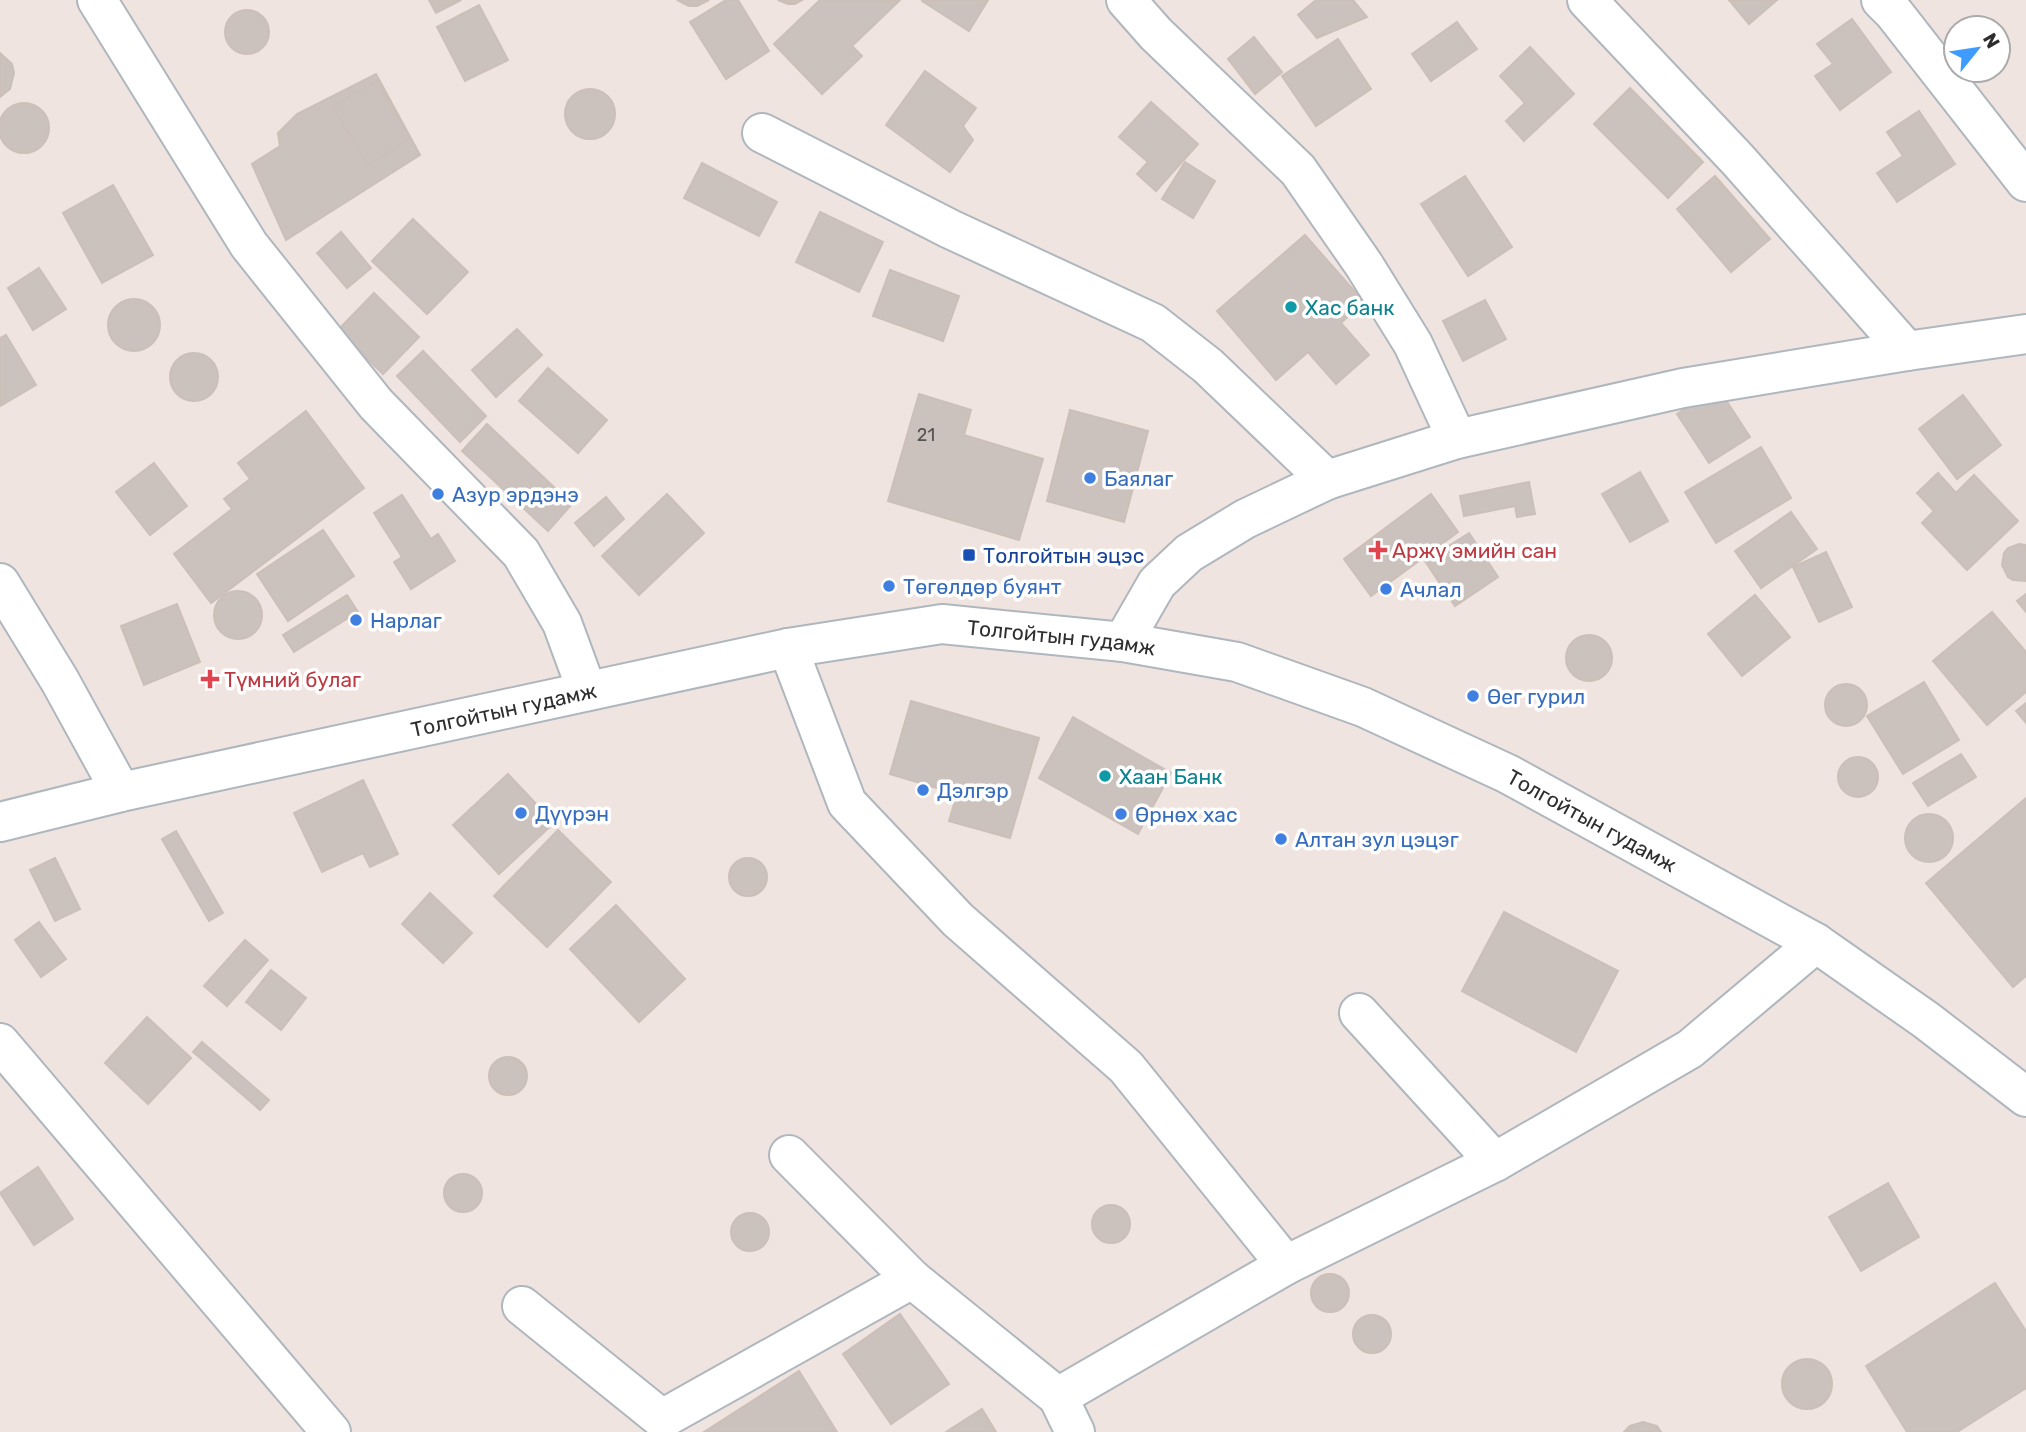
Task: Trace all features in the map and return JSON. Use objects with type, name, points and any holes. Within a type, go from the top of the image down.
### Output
[{"type":"street","points":[[97,0],[249,245],[376,404],[522,553],[562,623],[587,691]]},
{"type":"street","points":[[1126,0],[1156,34],[1298,170],[1364,265],[1413,344],[1457,439]]},
{"type":"street","points":[[1587,0],[1738,160],[1907,351]]},
{"type":"street","points":[[1881,0],[2026,182]]},
{"type":"street","points":[[762,133],[950,229],[1153,323],[1208,366],[1327,480]]},
{"type":"street","points":[[1124,642],[1157,583],[1189,553],[1245,519],[1327,480],[1457,439],[1683,388],[2026,334]]},
{"type":"street","points":[[0,583],[60,681],[121,792]]},
{"type":"street","name":"Толгойтын гудамж","points":[[0,822],[121,792],[587,691],[788,649],[942,624],[1124,642],[1237,662],[1363,707],[1508,774],[1816,943],[1926,1020],[2026,1097]]},
{"type":"street","points":[[788,649],[847,803],[958,919],[1126,1067],[1286,1265]]},
{"type":"street","points":[[1058,1397],[1286,1265],[1495,1162],[1690,1049],[1816,943]]},
{"type":"street","points":[[1359,1013],[1495,1162]]},
{"type":"street","points":[[0,1044],[331,1432]]},
{"type":"street","points":[[789,1155],[912,1279],[1058,1397],[1075,1432]]},
{"type":"street","points":[[522,1306],[662,1419],[912,1279]]},
{"type":"building","points":[[429,0],[461,0],[436,13]]},
{"type":"building","points":[[677,0],[709,0],[697,6],[689,6]]},
{"type":"building","points":[[726,0],[738,0],[769,51],[726,79],[690,22]]},
{"type":"building","points":[[778,0],[802,0],[788,4]]},
{"type":"building","points":[[820,0],[899,1],[852,46],[862,56],[822,94],[774,44]]},
{"type":"building","points":[[922,0],[988,0],[969,31]]},
{"type":"building","points":[[1316,0],[1353,0],[1367,17],[1317,38],[1298,15]]},
{"type":"building","points":[[1729,0],[1777,0],[1749,24]]},
{"type":"building","points":[[479,5],[508,60],[465,81],[437,27]]},
{"type":"building","points":[[247,10],[263,16],[269,32],[263,48],[247,54],[231,48],[225,32],[231,16]]},
{"type":"building","points":[[1852,19],[1891,72],[1840,110],[1815,76],[1833,64],[1817,44]]},
{"type":"building","points":[[1457,22],[1477,49],[1431,81],[1412,54]]},
{"type":"building","points":[[1254,37],[1282,72],[1255,94],[1228,59]]},
{"type":"building","points":[[1338,39],[1371,89],[1316,126],[1282,76]]},
{"type":"building","points":[[1530,47],[1574,94],[1524,141],[1506,121],[1525,103],[1500,76]]},
{"type":"building","points":[[0,53],[12,64],[14,73],[10,89],[0,97]]},
{"type":"building","points":[[925,71],[976,108],[963,126],[973,140],[950,172],[886,125]]},
{"type":"building","points":[[376,74],[420,155],[286,240],[252,164],[280,146],[278,133],[297,114]]},
{"type":"building","points":[[377,81],[410,138],[368,165],[333,106]]},
{"type":"building","points":[[1630,88],[1703,162],[1668,198],[1594,124]]},
{"type":"building","points":[[590,89],[608,96],[615,114],[608,132],[590,139],[572,132],[565,114],[572,96]]},
{"type":"building","points":[[1151,102],[1198,144],[1156,191],[1137,174],[1148,162],[1119,137]]},
{"type":"building","points":[[24,103],[42,110],[49,128],[42,146],[24,153],[6,146],[-1,128],[6,110]]},
{"type":"building","points":[[1919,111],[1955,164],[1897,202],[1877,173],[1903,156],[1887,132]]},
{"type":"building","points":[[1185,162],[1215,181],[1193,218],[1162,199]]},
{"type":"building","points":[[702,163],[777,202],[759,236],[684,198]]},
{"type":"building","points":[[1465,176],[1512,247],[1468,276],[1421,204]]},
{"type":"building","points":[[1715,176],[1770,239],[1731,272],[1677,209]]},
{"type":"building","points":[[113,185],[153,255],[102,283],[63,213]]},
{"type":"building","points":[[820,212],[883,242],[859,292],[796,262]]},
{"type":"building","points":[[413,219],[468,272],[427,314],[372,261]]},
{"type":"building","points":[[341,232],[371,268],[347,288],[317,253]]},
{"type":"building","name":"Хас банк","points":[[1305,235],[1364,302],[1341,323],[1369,355],[1336,384],[1308,352],[1276,380],[1217,311]]},
{"type":"building","points":[[39,268],[66,309],[33,330],[8,288]]},
{"type":"building","points":[[890,270],[959,296],[943,341],[873,316]]},
{"type":"building","points":[[374,293],[419,337],[383,374],[338,330]]},
{"type":"building","points":[[134,299],[144,301],[152,307],[158,315],[158,335],[152,343],[144,349],[134,351],[124,349],[116,343],[110,335],[108,325],[110,315],[116,307],[124,301]]},
{"type":"building","points":[[1485,300],[1506,339],[1463,361],[1443,321]]},
{"type":"building","points":[[517,329],[542,355],[496,397],[472,370]]},
{"type":"building","points":[[6,335],[36,385],[0,406],[0,338]]},
{"type":"building","points":[[423,351],[486,416],[460,442],[397,376]]},
{"type":"building","points":[[194,353],[211,360],[218,377],[211,394],[194,401],[177,394],[170,377],[177,360]]},
{"type":"building","points":[[548,368],[607,420],[578,453],[519,401]]},
{"type":"building","points":[[1718,388],[1750,437],[1709,463],[1677,414]]},
{"type":"building","points":[[919,394],[971,410],[964,435],[1043,459],[1019,540],[888,501]]},
{"type":"building","points":[[1963,395],[2001,445],[1957,479],[1919,429]]},
{"type":"building","points":[[1070,410],[1148,431],[1124,522],[1047,501]]},
{"type":"building","points":[[306,411],[364,488],[211,603],[174,554],[232,509],[224,499],[250,479],[238,463]]},
{"type":"building","points":[[487,424],[572,504],[548,531],[462,451]]},
{"type":"building","points":[[1761,447],[1791,498],[1716,543],[1685,492]]},
{"type":"building","points":[[154,463],[187,506],[150,535],[116,492]]},
{"type":"building","points":[[1640,472],[1668,521],[1630,542],[1602,494]]},
{"type":"building","points":[[1938,473],[1956,493],[1974,475],[2018,521],[1967,570],[1922,523],[1934,511],[1917,493]]},
{"type":"building","points":[[1529,482],[1535,514],[1517,517],[1515,506],[1464,516],[1460,496]]},
{"type":"building","points":[[667,494],[704,533],[639,595],[602,556]]},
{"type":"building","points":[[1431,494],[1458,532],[1371,596],[1344,559]]},
{"type":"building","points":[[402,495],[431,539],[438,534],[455,561],[411,589],[394,562],[402,557],[374,513]]},
{"type":"building","points":[[606,497],[624,519],[594,546],[575,523]]},
{"type":"building","points":[[1791,512],[1817,549],[1761,588],[1735,551]]},
{"type":"building","points":[[323,530],[354,576],[288,621],[257,574]]},
{"type":"building","points":[[1469,533],[1498,577],[1455,606],[1425,561]]},
{"type":"building","points":[[2019,544],[2026,545],[2026,581],[2008,577],[2002,565],[2004,553],[2008,548]]},
{"type":"building","points":[[1826,552],[1852,607],[1819,622],[1793,567]]},
{"type":"building","points":[[238,591],[255,598],[262,615],[255,632],[238,639],[221,632],[214,615],[221,598]]},
{"type":"building","points":[[2026,594],[2026,612],[2017,601]]},
{"type":"building","points":[[347,595],[358,612],[294,652],[283,635]]},
{"type":"building","points":[[1755,595],[1790,637],[1742,676],[1708,634]]},
{"type":"building","points":[[177,604],[200,662],[144,685],[121,626]]},
{"type":"building","points":[[1992,612],[2026,652],[2026,692],[1987,725],[1933,661]]},
{"type":"building","points":[[1589,635],[1605,642],[1612,658],[1605,674],[1589,681],[1573,674],[1566,658],[1573,642]]},
{"type":"building","points":[[1924,682],[1959,740],[1903,774],[1867,716]]},
{"type":"building","points":[[1846,684],[1861,690],[1867,705],[1861,720],[1846,726],[1831,720],[1825,705],[1831,690]]},
{"type":"building","points":[[911,701],[1039,738],[1010,838],[949,821],[957,794],[890,774]]},
{"type":"building","points":[[2026,703],[2026,723],[2016,711]]},
{"type":"building","name":"Хаан Банк","points":[[1073,717],[1171,773],[1138,834],[1039,778]]},
{"type":"building","points":[[1961,754],[1976,777],[1928,806],[1913,783]]},
{"type":"building","points":[[1858,757],[1872,763],[1878,777],[1872,791],[1858,797],[1844,791],[1838,777],[1844,763]]},
{"type":"building","points":[[508,774],[554,823],[499,874],[453,825]]},
{"type":"building","points":[[363,780],[398,854],[370,867],[363,853],[322,872],[294,813]]},
{"type":"building","points":[[2026,798],[2026,976],[2013,987],[1926,883]]},
{"type":"building","points":[[1929,814],[1946,821],[1953,838],[1946,855],[1929,862],[1912,855],[1905,838],[1912,821]]},
{"type":"building","points":[[558,830],[611,882],[547,947],[494,896]]},
{"type":"building","points":[[176,831],[223,913],[209,921],[162,839]]},
{"type":"building","points":[[55,858],[80,909],[55,921],[30,870]]},
{"type":"building","points":[[748,858],[762,863],[767,877],[762,891],[748,896],[734,891],[729,877],[734,863]]},
{"type":"building","points":[[430,893],[472,933],[443,963],[402,924]]},
{"type":"building","points":[[616,905],[685,979],[639,1022],[570,949]]},
{"type":"building","points":[[1504,912],[1618,971],[1576,1052],[1462,991]]},
{"type":"building","points":[[39,922],[66,959],[41,977],[15,940]]},
{"type":"building","points":[[245,940],[268,960],[227,1006],[204,986]]},
{"type":"building","points":[[271,970],[306,998],[281,1030],[246,1002]]},
{"type":"building","points":[[147,1017],[191,1058],[148,1104],[105,1063]]},
{"type":"building","points":[[202,1042],[269,1100],[260,1110],[193,1052]]},
{"type":"building","points":[[508,1057],[522,1062],[527,1076],[522,1090],[508,1095],[494,1090],[489,1076],[494,1062]]},
{"type":"building","points":[[38,1167],[73,1219],[34,1245],[0,1193]]},
{"type":"building","points":[[463,1174],[477,1179],[482,1193],[477,1207],[463,1212],[449,1207],[444,1193],[449,1179]]},
{"type":"building","points":[[1888,1183],[1919,1237],[1861,1271],[1829,1217]]},
{"type":"building","points":[[1111,1205],[1125,1210],[1130,1224],[1125,1238],[1111,1243],[1097,1238],[1092,1224],[1097,1210]]},
{"type":"building","points":[[750,1213],[764,1218],[769,1232],[764,1246],[750,1251],[736,1246],[731,1232],[736,1218]]},
{"type":"building","points":[[1330,1274],[1344,1279],[1349,1293],[1344,1307],[1330,1312],[1316,1307],[1311,1293],[1316,1279]]},
{"type":"building","points":[[1995,1283],[2026,1331],[2026,1388],[1957,1432],[1907,1432],[1866,1366]]},
{"type":"building","points":[[900,1314],[949,1384],[891,1424],[843,1354]]},
{"type":"building","points":[[1372,1315],[1386,1320],[1391,1334],[1386,1348],[1372,1353],[1358,1348],[1353,1334],[1358,1320]]},
{"type":"building","points":[[1807,1359],[1824,1367],[1832,1384],[1824,1401],[1807,1409],[1790,1401],[1782,1384],[1790,1367]]},
{"type":"building","points":[[799,1371],[837,1432],[704,1432]]},
{"type":"building","points":[[982,1409],[996,1432],[946,1432]]},
{"type":"building","points":[[1643,1422],[1657,1426],[1661,1432],[1624,1432],[1630,1426]]},
{"type":"place","name":"Хас банк","points":[[1291,307]]},
{"type":"place","name":"Баялаг","points":[[1090,478]]},
{"type":"place","name":"Азур эрдэнэ","points":[[438,494]]},
{"type":"place","name":"Аржү эмийн сан","points":[[1378,550]]},
{"type":"place","name":"Толгойтын эцэс","points":[[969,555]]},
{"type":"place","name":"Төгөлдөр буянт","points":[[889,586]]},
{"type":"place","name":"Ачлал","points":[[1386,589]]},
{"type":"place","name":"Нарлаг","points":[[356,620]]},
{"type":"place","name":"Түмний булаг","points":[[210,679]]},
{"type":"place","name":"Өег гурил","points":[[1473,696]]},
{"type":"place","name":"Хаан Банк","points":[[1105,776]]},
{"type":"place","name":"Дэлгэр","points":[[923,790]]},
{"type":"place","name":"Дүүрэн","points":[[521,813]]},
{"type":"place","name":"Өрнөх хас","points":[[1121,814]]},
{"type":"place","name":"Алтан зул цэцэг","points":[[1281,839]]}]
